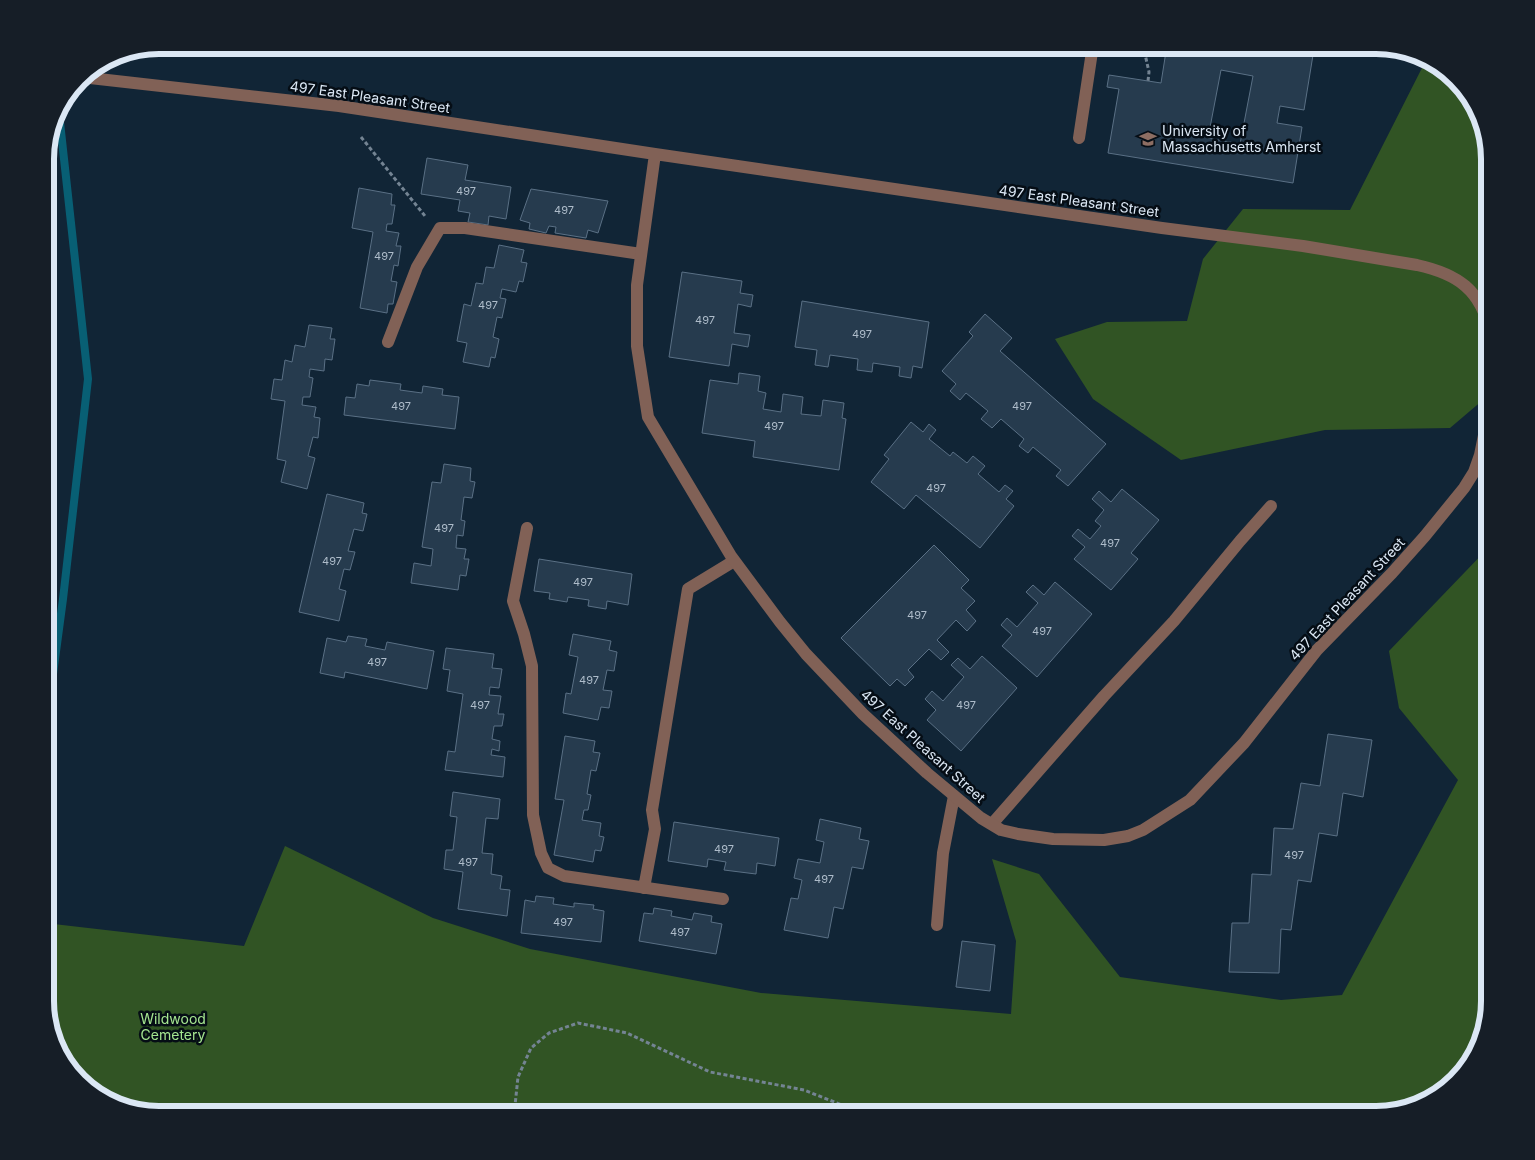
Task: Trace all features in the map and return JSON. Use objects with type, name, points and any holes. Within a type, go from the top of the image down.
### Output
[{"type":"street","points":[[1079,138],[1091,54]]},
{"type":"street","name":"497 East Pleasant Street","points":[[92,78],[339,106],[1143,225],[1303,246],[1435,269],[1451,276],[1470,290],[1481,305]]},
{"type":"street","name":"497 East Pleasant Street","points":[[655,154],[637,285],[637,346],[648,417],[734,561],[806,654],[863,714],[927,773],[981,818],[1001,830],[1054,839],[1104,840],[1128,836],[1143,830],[1190,800],[1244,743],[1317,650],[1425,536],[1464,488],[1474,472],[1481,450]]},
{"type":"street","points":[[388,342],[417,267],[440,228],[464,228],[641,254]]},
{"type":"street","points":[[992,824],[1104,696],[1174,621],[1271,506]]},
{"type":"street","points":[[527,528],[513,601],[532,666],[533,815],[541,853],[548,868],[564,876],[723,899]]},
{"type":"street","points":[[644,888],[655,829],[652,810],[688,589],[734,561]]},
{"type":"street","points":[[937,925],[943,853],[954,796]]},
{"type":"path","points":[[1145,54],[1149,72],[1148,81]]},
{"type":"path","points":[[361,137],[437,232]]},
{"type":"path","points":[[515,1106],[518,1077],[532,1048],[550,1033],[578,1022],[627,1033],[710,1072],[804,1090],[844,1106]]},
{"type":"green space","points":[[1423,65],[1429,68],[1440,75],[1464,101],[1476,125],[1481,159],[1481,402],[1450,428],[1325,430],[1181,460],[1093,399],[1055,339],[1107,322],[1187,321],[1203,259],[1243,209],[1350,210]]},
{"type":"green space","name":"Wildwood Cemetery","points":[[1481,555],[1480,1015],[1476,1035],[1460,1065],[1434,1089],[1410,1101],[1376,1106],[159,1106],[125,1101],[95,1085],[71,1059],[59,1035],[54,1008],[54,924],[244,946],[285,846],[433,918],[530,949],[761,993],[1011,1014],[1016,941],[992,859],[1039,874],[1120,977],[1281,1000],[1342,995],[1458,780],[1399,708],[1389,651]]},
{"type":"building","points":[[1166,54],[1313,55],[1304,110],[1280,106],[1277,123],[1302,127],[1293,183],[1108,153],[1119,89],[1107,87],[1109,75],[1161,83]],"holes":[[[1221,70],[1253,76],[1240,144],[1208,138]]]},
{"type":"building","points":[[427,158],[468,165],[465,180],[511,187],[506,219],[489,216],[488,225],[468,222],[470,213],[458,211],[460,200],[421,194]]},
{"type":"building","points":[[359,188],[392,194],[391,205],[395,205],[392,224],[387,224],[386,231],[399,233],[396,246],[401,246],[398,266],[394,265],[391,281],[397,282],[393,304],[388,304],[387,313],[360,308],[373,232],[352,228]]},
{"type":"building","points":[[531,189],[608,201],[598,233],[588,230],[586,238],[555,233],[556,227],[549,226],[546,233],[529,229],[530,223],[520,220]]},
{"type":"building","points":[[499,245],[524,250],[521,262],[527,263],[523,282],[519,281],[516,292],[502,289],[500,298],[506,299],[502,318],[497,317],[493,337],[499,339],[495,358],[491,357],[489,367],[463,362],[467,343],[457,341],[464,304],[471,306],[476,283],[483,284],[486,267],[494,268]]},
{"type":"building","points":[[682,272],[742,281],[740,293],[753,295],[751,307],[738,304],[734,333],[750,335],[748,347],[732,344],[729,366],[669,357]]},
{"type":"building","points":[[802,301],[929,322],[922,368],[913,366],[911,378],[899,376],[900,367],[873,363],[872,372],[857,370],[858,359],[830,355],[828,367],[815,365],[817,350],[795,347]]},
{"type":"building","points":[[985,314],[1012,338],[1000,351],[1106,444],[1068,486],[1056,476],[1061,470],[1033,447],[1028,453],[1019,446],[1024,439],[1001,419],[992,428],[981,419],[988,411],[966,393],[960,400],[950,391],[956,384],[942,371],[973,336],[969,332]]},
{"type":"building","points":[[309,325],[332,328],[330,339],[335,339],[332,360],[325,359],[324,371],[310,369],[309,377],[313,378],[310,397],[303,397],[302,405],[316,407],[314,417],[320,418],[318,438],[313,437],[308,456],[315,458],[307,489],[281,482],[286,461],[277,459],[285,401],[271,399],[274,379],[282,380],[285,360],[292,362],[295,345],[305,347]]},
{"type":"building","points":[[739,373],[760,376],[758,391],[766,393],[763,409],[781,412],[783,394],[803,397],[801,414],[821,416],[823,400],[844,403],[842,418],[846,419],[839,470],[753,457],[755,441],[702,433],[710,380],[738,384]]},
{"type":"building","points":[[370,380],[401,384],[400,390],[422,393],[423,386],[443,389],[442,395],[459,397],[455,429],[344,415],[346,397],[355,398],[357,384],[369,386]]},
{"type":"building","points":[[911,422],[923,432],[929,424],[936,430],[929,439],[950,456],[953,452],[967,463],[973,456],[985,466],[978,474],[999,492],[1005,485],[1013,491],[1006,499],[1014,506],[980,548],[916,495],[904,509],[871,482],[889,459],[884,455]]},
{"type":"building","points":[[444,464],[471,468],[470,481],[475,482],[472,498],[464,497],[461,520],[465,521],[463,536],[457,535],[456,548],[466,549],[464,559],[469,559],[466,576],[460,575],[458,590],[411,583],[414,563],[431,566],[433,549],[422,547],[432,482],[441,483]]},
{"type":"building","points":[[1122,489],[1159,520],[1131,553],[1138,559],[1111,590],[1074,559],[1085,547],[1072,536],[1078,529],[1090,539],[1101,526],[1095,521],[1104,510],[1092,499],[1099,491],[1111,502]]},
{"type":"building","points":[[327,494],[364,503],[362,513],[367,514],[363,531],[354,529],[348,551],[355,552],[350,570],[344,569],[339,589],[346,591],[339,621],[299,612]]},
{"type":"building","points":[[934,545],[969,580],[961,588],[975,601],[966,610],[976,621],[967,631],[956,620],[937,640],[949,652],[941,660],[929,649],[908,670],[914,677],[905,686],[897,679],[890,686],[841,638]]},
{"type":"building","points":[[539,559],[632,574],[628,605],[607,601],[606,609],[588,606],[589,600],[568,597],[567,602],[549,599],[550,593],[534,591]]},
{"type":"building","points":[[1055,582],[1092,614],[1037,677],[1002,646],[1012,635],[1001,625],[1007,618],[1017,627],[1038,603],[1026,592],[1033,585],[1044,595]]},
{"type":"building","points":[[573,634],[611,641],[609,650],[617,652],[614,671],[607,670],[603,690],[612,691],[609,708],[601,707],[598,720],[563,713],[566,693],[571,694],[578,657],[569,655]]},
{"type":"building","points":[[348,636],[367,639],[365,646],[385,650],[387,642],[434,651],[427,689],[345,672],[344,678],[320,673],[327,638],[346,642]]},
{"type":"building","points":[[446,648],[494,654],[492,668],[502,669],[499,688],[490,687],[489,695],[501,696],[498,714],[504,714],[502,726],[494,726],[492,739],[500,741],[499,751],[492,749],[491,755],[505,757],[503,777],[445,770],[448,751],[455,752],[463,694],[447,691],[450,670],[443,669]]},
{"type":"building","points":[[982,656],[1017,688],[961,751],[927,720],[936,710],[925,699],[932,691],[943,701],[964,677],[951,665],[958,658],[970,669]]},
{"type":"building","points":[[1328,734],[1372,740],[1363,797],[1343,793],[1337,836],[1319,833],[1311,882],[1298,880],[1291,930],[1281,929],[1279,973],[1229,972],[1232,923],[1249,923],[1252,874],[1271,875],[1274,828],[1293,829],[1301,783],[1320,786]]},
{"type":"building","points":[[565,736],[595,741],[593,752],[600,753],[596,771],[591,770],[587,794],[591,795],[588,810],[584,810],[582,820],[601,823],[599,836],[604,837],[601,851],[595,850],[593,862],[554,855],[564,800],[555,799]]},
{"type":"building","points":[[453,792],[500,799],[498,819],[486,818],[482,853],[493,854],[491,874],[502,876],[500,889],[510,890],[507,916],[458,909],[463,872],[444,869],[446,850],[453,850],[457,817],[450,816]]},
{"type":"building","points":[[820,819],[861,828],[859,839],[869,841],[863,869],[852,867],[843,909],[834,907],[828,938],[784,930],[791,898],[798,899],[802,880],[794,878],[798,859],[820,863],[824,842],[816,840]]},
{"type":"building","points":[[674,822],[779,838],[775,866],[757,863],[756,874],[724,870],[726,862],[708,859],[707,867],[668,861]]},
{"type":"building","points":[[536,896],[554,898],[553,904],[574,907],[574,903],[594,905],[593,909],[604,911],[601,942],[521,933],[525,900],[535,902]]},
{"type":"building","points":[[654,908],[672,911],[671,916],[692,920],[694,913],[712,916],[711,922],[722,924],[716,954],[639,941],[644,913],[653,914]]},
{"type":"building","points":[[962,941],[995,945],[990,991],[956,987]]},
{"type":"waterway","points":[[54,666],[88,379],[60,124]]},
{"type":"place","name":"University of Massachusetts Amherst","points":[[1148,139]]}]
